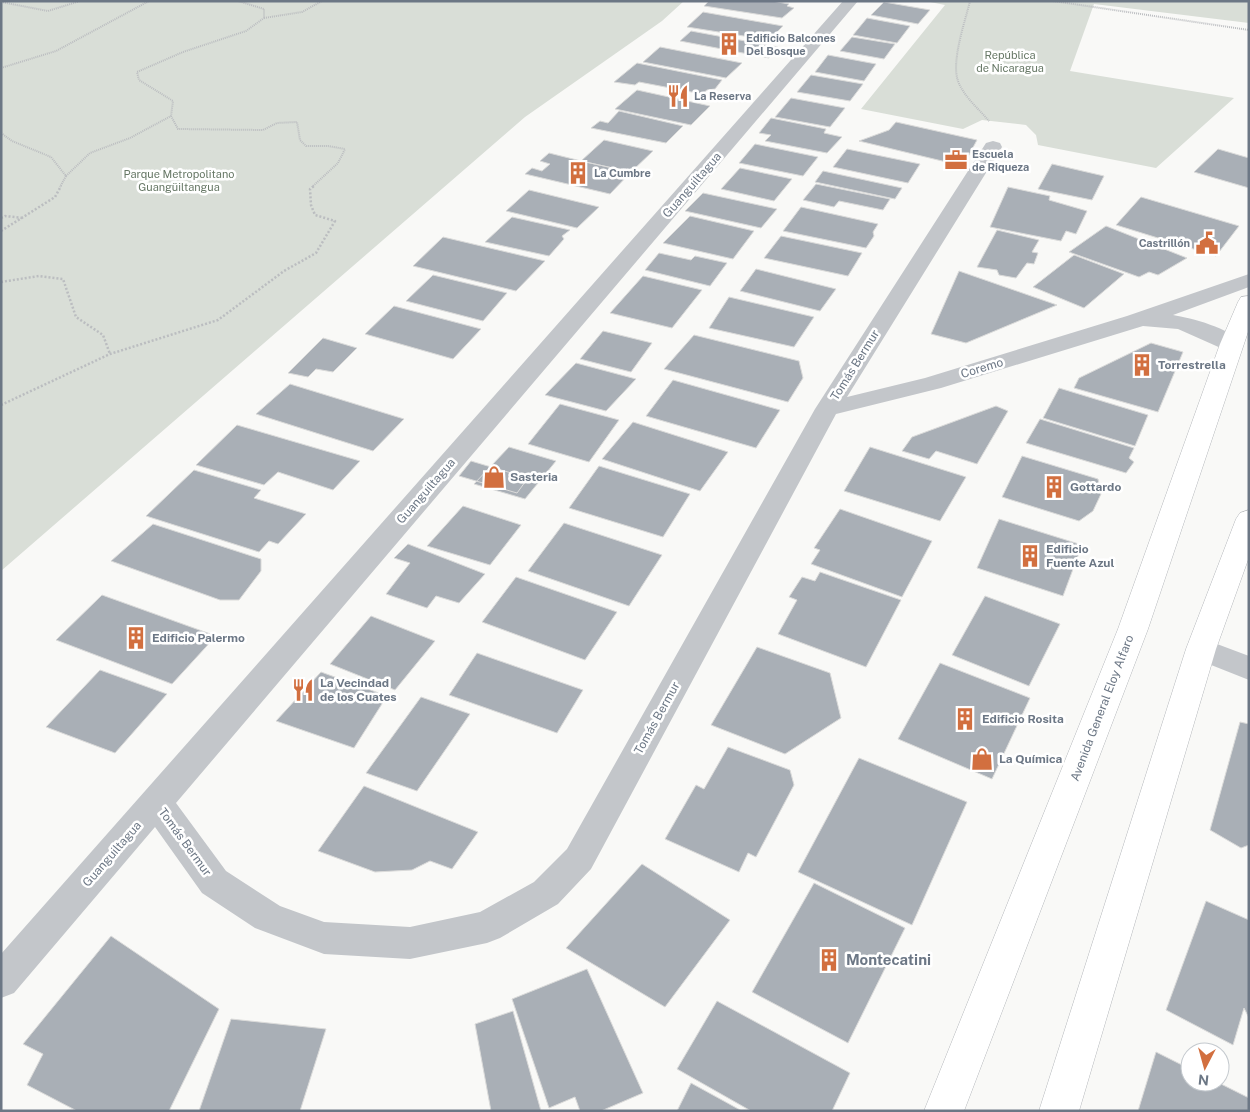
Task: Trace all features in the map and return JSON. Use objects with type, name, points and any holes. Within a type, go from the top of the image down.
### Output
[{"type":"main road","name":"Avenida General Eloy Alfaro","points":[[944,1111],[1132,629],[1231,344],[1249,302]]},
{"type":"main road","points":[[1059,1111],[1200,649],[1249,518]]},
{"type":"street","name":"Guanguiltagua","points":[[1,981],[851,1]]},
{"type":"street","name":"Tomás Bermur","points":[[157,803],[214,882],[268,917],[324,938],[410,944],[487,927],[546,893],[580,859],[827,409],[992,147]]},
{"type":"street","name":"Coremo","points":[[827,409],[933,383],[1135,320],[1249,280]]},
{"type":"street","name":"Coremo","points":[[1135,320],[1164,320],[1202,328],[1231,344]]},
{"type":"street","points":[[1200,649],[1249,669]]},
{"type":"path","points":[[1,2],[48,11],[80,1]]},
{"type":"path","points":[[1,68],[56,50],[149,1]]},
{"type":"path","points":[[238,1],[264,9],[264,18]]},
{"type":"path","points":[[1,404],[110,354],[218,320],[284,271],[316,253],[335,220],[315,215],[311,206],[310,189],[338,163],[344,149],[328,146],[306,146],[300,140],[297,122],[277,123],[263,130],[178,129],[171,116],[173,101],[139,80],[137,72],[182,52],[246,31],[264,18],[298,14],[317,6],[322,1]]},
{"type":"path","points":[[970,1],[956,65],[958,80],[966,96],[996,131],[992,147]]},
{"type":"path","points":[[1053,1],[1249,30]]},
{"type":"path","points":[[1,231],[55,198],[66,176],[90,153],[130,138],[171,116]]},
{"type":"path","points":[[1,133],[12,142],[51,158],[66,176]]},
{"type":"path","points":[[1,218],[5,216],[24,218]]},
{"type":"path","points":[[1,282],[39,276],[63,279],[76,317],[103,335],[110,354]]},
{"type":"green space","name":"Parque Metropolitano Guangüiltangua","points":[[1,1],[684,1],[662,21],[525,117],[1,571]]},
{"type":"green space","name":"República de Nicaragua","points":[[925,1],[1249,1],[1249,23],[1094,4],[1070,71],[1234,98],[1156,168],[1038,145],[1036,135],[1026,125],[982,120],[963,129],[861,109],[945,5]]},
{"type":"building","points":[[709,1],[772,1],[789,4],[787,6],[794,8],[782,18],[704,6]]},
{"type":"building","points":[[884,2],[930,10],[918,24],[871,15]]},
{"type":"building","points":[[703,12],[783,26],[769,40],[687,27]]},
{"type":"building","points":[[867,18],[910,26],[897,43],[853,35]]},
{"type":"building","name":"Edificio Balcones Del Bosque","points":[[691,31],[778,47],[769,58],[680,41]]},
{"type":"building","points":[[852,37],[895,44],[884,59],[840,51]]},
{"type":"building","points":[[660,47],[742,63],[726,78],[643,62]]},
{"type":"building","points":[[828,55],[876,64],[864,81],[815,72]]},
{"type":"building","points":[[637,63],[722,80],[715,89],[707,90],[702,94],[639,82],[635,85],[614,82]]},
{"type":"building","points":[[811,75],[863,84],[850,101],[797,92]]},
{"type":"building","points":[[637,90],[710,106],[691,125],[615,109]]},
{"type":"building","points":[[791,98],[845,108],[830,127],[775,117]]},
{"type":"building","points":[[619,111],[683,126],[666,143],[591,128],[600,121],[608,123]]},
{"type":"building","points":[[771,118],[826,129],[824,133],[842,137],[827,153],[765,141],[771,135],[759,133]]},
{"type":"building","points":[[896,122],[977,140],[963,166],[859,141],[889,130]]},
{"type":"building","points":[[604,140],[653,151],[631,172],[581,161]]},
{"type":"building","points":[[755,144],[818,157],[803,176],[739,163]]},
{"type":"building","points":[[847,149],[920,164],[908,183],[833,167]]},
{"type":"building","points":[[1218,149],[1249,158],[1249,188],[1194,172]]},
{"type":"building","name":"La Cumbre","points":[[549,153],[631,172],[610,194],[525,174],[532,168],[542,171],[550,164],[540,161]]},
{"type":"building","points":[[1052,164],[1104,176],[1092,200],[1038,189]]},
{"type":"building","points":[[740,168],[792,179],[774,201],[721,189]]},
{"type":"building","points":[[823,171],[902,188],[895,199],[815,182]]},
{"type":"building","points":[[816,184],[890,199],[883,210],[839,201],[834,207],[803,200]]},
{"type":"building","points":[[1008,187],[1050,196],[1049,200],[1087,211],[1076,234],[1066,231],[1061,241],[990,227]]},
{"type":"building","points":[[529,190],[599,207],[577,228],[506,211]]},
{"type":"building","points":[[703,193],[777,209],[761,228],[685,211]]},
{"type":"building","points":[[1141,197],[1239,226],[1216,256],[1116,225]]},
{"type":"building","points":[[801,207],[878,224],[873,232],[874,236],[866,248],[783,231]]},
{"type":"building","points":[[690,216],[754,231],[733,259],[663,243]]},
{"type":"building","points":[[512,217],[570,230],[562,236],[564,239],[549,256],[485,242]]},
{"type":"building","points":[[1106,226],[1187,258],[1158,275],[1149,272],[1139,277],[1069,252]]},
{"type":"building","points":[[997,230],[1039,240],[1032,252],[1038,253],[1034,264],[1027,263],[1016,278],[999,275],[997,270],[977,267]]},
{"type":"building","points":[[781,236],[862,253],[848,276],[764,258]]},
{"type":"building","points":[[443,237],[545,261],[516,291],[413,266]]},
{"type":"building","points":[[659,253],[691,260],[695,256],[727,263],[710,286],[645,270]]},
{"type":"building","points":[[1074,255],[1124,274],[1084,308],[1033,287]]},
{"type":"building","points":[[756,269],[836,289],[820,311],[740,291]]},
{"type":"building","points":[[959,271],[1057,305],[966,343],[931,334]]},
{"type":"building","points":[[433,275],[507,293],[483,321],[406,301]]},
{"type":"building","points":[[643,276],[702,290],[672,328],[610,313]]},
{"type":"building","points":[[729,297],[814,317],[794,347],[709,328]]},
{"type":"building","points":[[394,306],[481,329],[453,359],[365,334]]},
{"type":"building","points":[[603,331],[652,343],[631,372],[580,359]]},
{"type":"building","points":[[694,335],[799,361],[803,378],[788,402],[664,369]]},
{"type":"building","points":[[323,338],[357,348],[333,372],[316,369],[308,377],[288,373]]},
{"type":"building","name":"Torrestrella","points":[[1151,343],[1183,352],[1158,412],[1074,388],[1079,378]]},
{"type":"building","points":[[576,363],[636,379],[606,411],[545,395]]},
{"type":"building","points":[[673,380],[780,410],[756,448],[646,416]]},
{"type":"building","points":[[290,384],[404,419],[373,451],[256,414]]},
{"type":"building","points":[[1059,388],[1148,415],[1135,446],[1043,418]]},
{"type":"building","points":[[560,404],[619,420],[589,462],[528,444]]},
{"type":"building","points":[[996,406],[1008,411],[977,464],[936,451],[929,459],[902,451],[912,437]]},
{"type":"building","points":[[1040,419],[1134,448],[1129,458],[1134,462],[1126,473],[1026,443]]},
{"type":"building","points":[[633,422],[728,452],[700,491],[602,459]]},
{"type":"building","points":[[237,425],[360,461],[333,490],[278,472],[264,485],[196,465]]},
{"type":"building","points":[[509,447],[556,461],[525,499],[474,484]]},
{"type":"building","points":[[870,447],[966,477],[940,521],[844,491]]},
{"type":"building","name":"Gottardo","points":[[1022,456],[1098,479],[1101,494],[1093,511],[1079,521],[1002,497]]},
{"type":"building","name":"Sasteria","points":[[471,461],[528,478],[517,493],[459,476]]},
{"type":"building","points":[[599,466],[690,494],[663,537],[569,508]]},
{"type":"building","points":[[194,470],[261,490],[254,498],[306,514],[278,544],[269,541],[259,552],[146,516]]},
{"type":"building","points":[[463,506],[521,525],[490,565],[427,546]]},
{"type":"building","points":[[840,509],[932,541],[902,597],[811,564],[820,550],[814,548]]},
{"type":"building","name":"Edificio Fuente Azul","points":[[999,519],[1082,545],[1063,596],[977,568]]},
{"type":"building","points":[[564,523],[662,555],[629,606],[528,571]]},
{"type":"building","points":[[153,524],[261,559],[261,571],[239,600],[220,600],[111,561]]},
{"type":"building","points":[[408,544],[485,574],[459,603],[436,596],[427,608],[386,594],[410,563],[394,558]]},
{"type":"building","points":[[820,572],[901,600],[866,667],[778,634],[797,600],[789,597],[802,577],[815,581]]},
{"type":"building","points":[[516,577],[617,612],[585,660],[482,622]]},
{"type":"building","name":"Edificio Palermo","points":[[102,595],[216,636],[172,684],[56,640]]},
{"type":"building","points":[[985,596],[1060,624],[1029,686],[952,655]]},
{"type":"building","points":[[371,616],[435,641],[395,690],[330,664]]},
{"type":"building","points":[[757,647],[830,673],[841,718],[785,754],[711,725]]},
{"type":"building","points":[[477,653],[583,690],[557,733],[449,695]]},
{"type":"building","name":"Edificio Rosita","points":[[940,663],[1030,698],[992,779],[898,739]]},
{"type":"building","points":[[100,670],[167,694],[115,753],[46,727]]},
{"type":"building","points":[[321,672],[387,696],[354,748],[276,721]]},
{"type":"building","points":[[421,697],[470,714],[417,791],[366,773]]},
{"type":"building","points":[[1240,722],[1249,724],[1249,845],[1241,848],[1210,830]]},
{"type":"building","points":[[728,747],[790,770],[794,785],[756,857],[748,853],[739,872],[665,839],[696,785],[704,789]]},
{"type":"building","points":[[859,758],[967,802],[912,925],[798,872]]},
{"type":"building","points":[[364,786],[478,832],[452,869],[430,861],[412,870],[375,872],[318,851]]},
{"type":"building","points":[[642,864],[730,920],[665,1007],[566,948]]},
{"type":"building","name":"Montecatini","points":[[814,883],[905,928],[848,1043],[752,992]]},
{"type":"building","points":[[1206,901],[1249,920],[1249,1018],[1244,1008],[1233,1045],[1166,1010]]},
{"type":"building","points":[[111,936],[219,1009],[169,1111],[77,1111],[27,1085],[43,1054],[23,1044]]},
{"type":"building","points":[[587,969],[643,1093],[601,1111],[580,1111],[575,1097],[549,1108],[512,999]]},
{"type":"building","points":[[717,1001],[850,1073],[832,1111],[751,1111],[677,1069]]},
{"type":"building","points":[[513,1011],[541,1111],[491,1111],[475,1024]]},
{"type":"building","points":[[231,1019],[326,1029],[300,1111],[199,1111]]},
{"type":"building","points":[[1156,1052],[1180,1064],[1180,1092],[1230,1092],[1230,1088],[1249,1098],[1249,1111],[1138,1111]]},
{"type":"building","points":[[691,1083],[742,1111],[677,1111]]},
{"type":"place","name":"Edificio Balcones Del Bosque","points":[[729,44]]},
{"type":"place","name":"La Reserva","points":[[678,96]]},
{"type":"place","name":"Escuela de Riqueza","points":[[956,160]]},
{"type":"place","name":"La Cumbre","points":[[578,173]]},
{"type":"place","name":"Castrillón","points":[[1207,243]]},
{"type":"place","name":"Torrestrella","points":[[1142,365]]},
{"type":"place","name":"Sasteria","points":[[494,477]]},
{"type":"place","name":"Gottardo","points":[[1054,487]]},
{"type":"place","name":"Edificio Fuente Azul","points":[[1030,556]]},
{"type":"place","name":"Edificio Palermo","points":[[136,638]]},
{"type":"place","name":"La Vecindad de los Cuates","points":[[303,690]]},
{"type":"place","name":"Edificio Rosita","points":[[965,719]]},
{"type":"place","name":"La Química","points":[[982,759]]},
{"type":"place","name":"Montecatini","points":[[829,960]]}]
